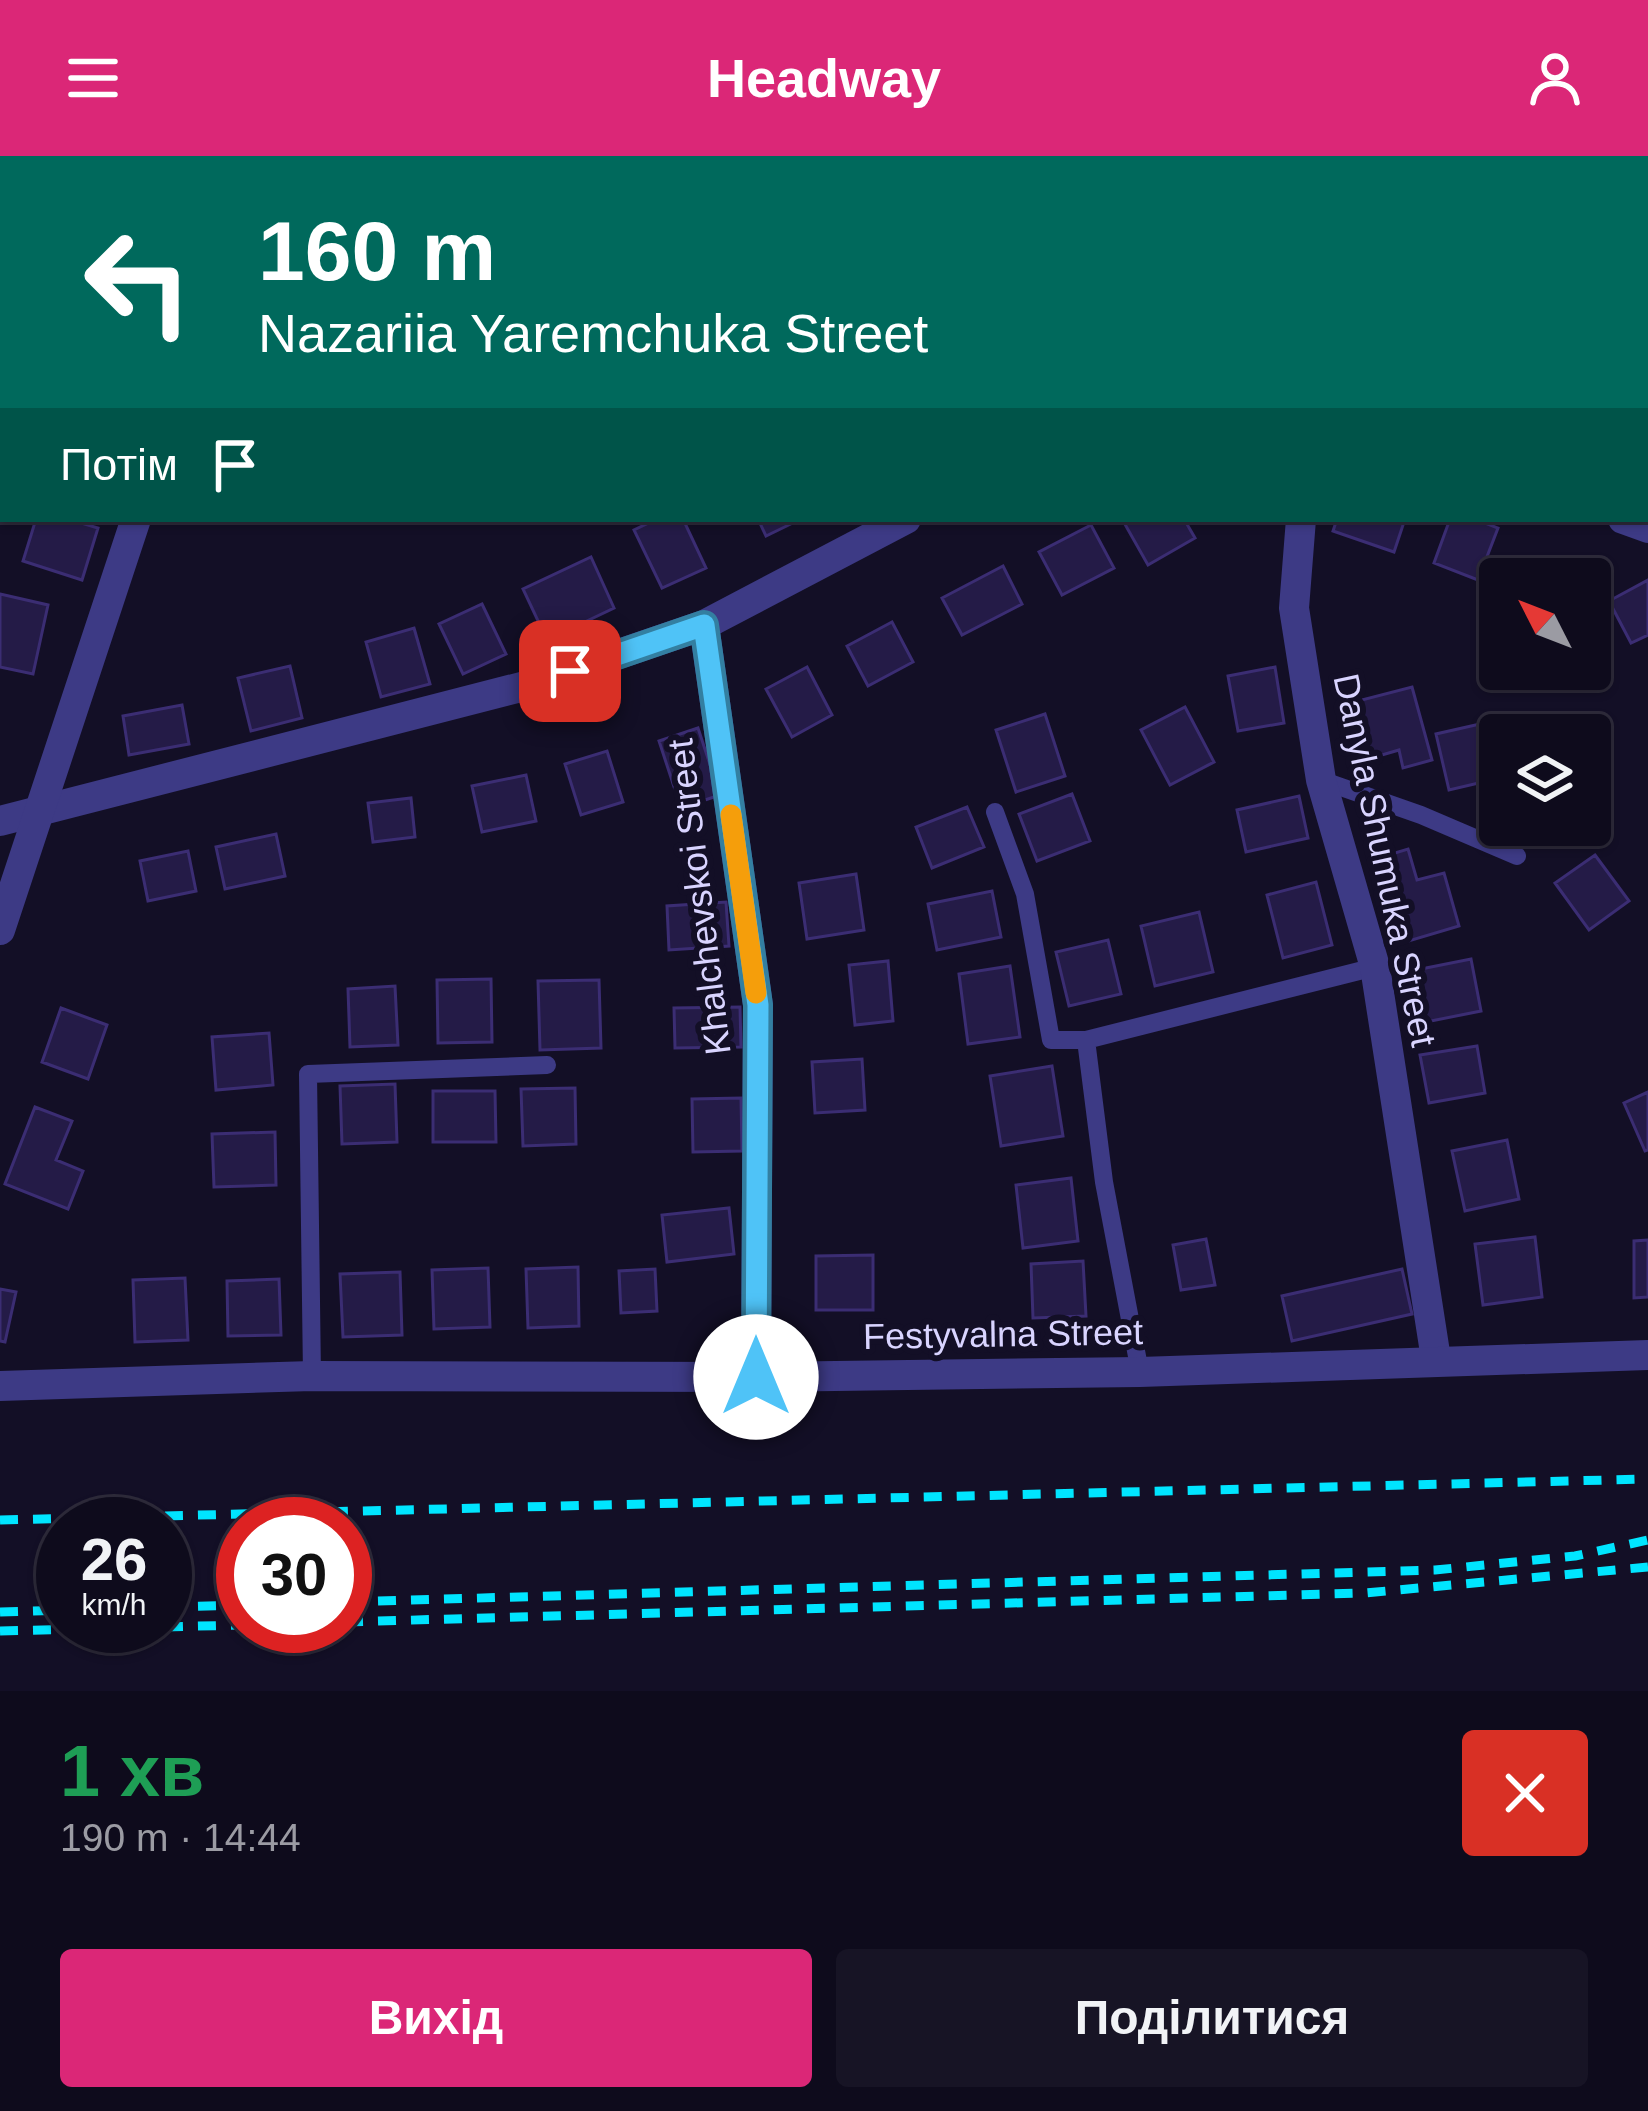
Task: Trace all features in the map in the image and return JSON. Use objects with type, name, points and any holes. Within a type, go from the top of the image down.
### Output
[{"type":"street","points":[[0,930],[135,522]]},
{"type":"street","points":[[0,821],[525,686],[704,625],[900,522]]},
{"type":"street","name":"Danyla Shumuka Street","points":[[1301,522],[1294,608],[1321,780],[1375,967],[1436,1359]]},
{"type":"street","name":"Khalchevskoi Street","points":[[704,625],[758,1005],[756,1377]]},
{"type":"street","name":"Festyvalna Street","points":[[0,1386],[311,1376],[1139,1372],[1648,1355]]},
{"type":"lane","points":[[1321,780],[1517,856]]},
{"type":"lane","points":[[995,812],[1025,894],[1051,1040],[1086,1040],[1375,967]]},
{"type":"lane","points":[[1086,1040],[1104,1182],[1139,1372]]},
{"type":"lane","points":[[311,1376],[308,1074],[547,1065]]},
{"type":"building","points":[[35,522],[78,522],[98,528],[82,580],[23,561]]},
{"type":"building","points":[[651,522],[684,522],[706,568],[662,588],[634,530]]},
{"type":"building","points":[[759,522],[795,522],[766,536]]},
{"type":"building","points":[[1124,522],[1186,522],[1195,538],[1148,565]]},
{"type":"building","points":[[1336,522],[1404,522],[1394,552],[1333,531]]},
{"type":"building","points":[[1449,522],[1483,522],[1498,528],[1486,558],[1479,558],[1478,580],[1434,563]]},
{"type":"building","points":[[1091,525],[1114,568],[1062,595],[1039,552]]},
{"type":"building","points":[[591,557],[614,608],[547,640],[523,589]]},
{"type":"building","points":[[1003,566],[1022,604],[962,635],[942,598]]},
{"type":"building","points":[[1648,580],[1648,635],[1631,643],[1611,600]]},
{"type":"building","points":[[0,594],[48,605],[33,674],[0,667]]},
{"type":"building","points":[[482,604],[506,654],[463,674],[439,624]]},
{"type":"building","points":[[892,622],[913,662],[868,686],[847,646]]},
{"type":"building","points":[[414,628],[430,684],[381,697],[366,642]]},
{"type":"building","points":[[290,666],[302,718],[251,731],[238,678]]},
{"type":"building","points":[[807,667],[832,715],[792,737],[766,689]]},
{"type":"building","points":[[1275,667],[1284,723],[1238,731],[1228,676]]},
{"type":"building","points":[[1412,687],[1432,760],[1403,768],[1399,750],[1365,760],[1350,703]]},
{"type":"building","points":[[182,705],[189,744],[129,755],[123,716]]},
{"type":"building","points":[[1185,707],[1214,762],[1170,785],[1141,730]]},
{"type":"building","points":[[1045,714],[1065,776],[1016,792],[996,730]]},
{"type":"building","points":[[1479,724],[1479,783],[1449,790],[1436,734]]},
{"type":"building","points":[[698,728],[720,795],[681,808],[659,741]]},
{"type":"building","points":[[607,751],[623,802],[581,815],[565,764]]},
{"type":"building","points":[[526,775],[536,821],[482,832],[472,786]]},
{"type":"building","points":[[1072,794],[1090,841],[1037,861],[1019,814]]},
{"type":"building","points":[[1299,796],[1308,838],[1246,852],[1237,810]]},
{"type":"building","points":[[411,798],[415,837],[373,842],[368,803]]},
{"type":"building","points":[[967,807],[984,847],[932,868],[916,827]]},
{"type":"building","points":[[276,834],[285,876],[225,889],[216,847]]},
{"type":"building","points":[[1408,849],[1417,880],[1444,873],[1459,926],[1402,943],[1378,858]]},
{"type":"building","points":[[188,851],[196,891],[148,901],[140,861]]},
{"type":"building","points":[[1595,855],[1629,901],[1589,930],[1555,883]]},
{"type":"building","points":[[856,874],[864,930],[807,939],[799,883]]},
{"type":"building","points":[[1316,882],[1332,945],[1283,958],[1267,895]]},
{"type":"building","points":[[992,891],[1001,937],[937,950],[928,904]]},
{"type":"building","points":[[726,902],[729,946],[669,950],[667,906]]},
{"type":"building","points":[[1199,912],[1213,972],[1155,986],[1141,926]]},
{"type":"building","points":[[1108,940],[1121,994],[1069,1006],[1056,952]]},
{"type":"building","points":[[1471,959],[1481,1011],[1421,1023],[1411,971]]},
{"type":"building","points":[[888,961],[893,1021],[855,1025],[849,965]]},
{"type":"building","points":[[1010,966],[1020,1037],[968,1044],[959,974]]},
{"type":"building","points":[[491,979],[492,1042],[438,1043],[437,980]]},
{"type":"building","points":[[599,980],[601,1048],[540,1050],[538,981]]},
{"type":"building","points":[[395,986],[398,1045],[350,1047],[348,989]]},
{"type":"building","points":[[740,1007],[741,1047],[675,1048],[674,1008]]},
{"type":"building","points":[[61,1008],[107,1025],[88,1079],[42,1062]]},
{"type":"building","points":[[269,1033],[273,1085],[216,1090],[212,1037]]},
{"type":"building","points":[[1477,1046],[1485,1093],[1429,1103],[1420,1055]]},
{"type":"building","points":[[862,1059],[865,1110],[815,1113],[812,1062]]},
{"type":"building","points":[[1052,1066],[1063,1136],[1001,1146],[990,1076]]},
{"type":"building","points":[[395,1084],[397,1142],[342,1144],[340,1086]]},
{"type":"building","points":[[575,1088],[576,1144],[523,1146],[521,1089]]},
{"type":"building","points":[[433,1091],[495,1091],[496,1142],[433,1142]]},
{"type":"building","points":[[1648,1092],[1648,1150],[1645,1151],[1624,1103]]},
{"type":"building","points":[[741,1098],[742,1151],[693,1152],[692,1099]]},
{"type":"building","points":[[35,1107],[72,1121],[56,1160],[83,1171],[68,1209],[5,1184]]},
{"type":"building","points":[[275,1132],[276,1185],[214,1187],[212,1134]]},
{"type":"building","points":[[1507,1140],[1519,1199],[1465,1211],[1452,1151]]},
{"type":"building","points":[[1071,1178],[1078,1241],[1023,1248],[1016,1185]]},
{"type":"building","points":[[729,1208],[734,1254],[667,1262],[662,1215]]},
{"type":"building","points":[[1535,1237],[1542,1297],[1483,1305],[1475,1244]]},
{"type":"building","points":[[1206,1239],[1215,1285],[1181,1290],[1173,1245]]},
{"type":"building","points":[[1648,1240],[1648,1297],[1634,1298],[1634,1241]]},
{"type":"building","points":[[873,1255],[873,1310],[816,1310],[816,1256]]},
{"type":"building","points":[[1083,1261],[1086,1316],[1033,1318],[1031,1264]]},
{"type":"building","points":[[578,1267],[579,1326],[528,1328],[526,1269]]},
{"type":"building","points":[[488,1268],[490,1327],[434,1329],[432,1270]]},
{"type":"building","points":[[655,1269],[657,1311],[621,1313],[619,1271]]},
{"type":"building","points":[[1402,1269],[1412,1314],[1292,1341],[1282,1296]]},
{"type":"building","points":[[400,1272],[402,1335],[343,1337],[340,1274]]},
{"type":"building","points":[[185,1278],[188,1340],[135,1342],[133,1280]]},
{"type":"building","points":[[279,1279],[281,1335],[228,1336],[227,1281]]},
{"type":"building","points":[[0,1289],[16,1292],[5,1342],[0,1341]]},
{"type":"railway","points":[[0,1520],[1648,1479]]},
{"type":"railway","points":[[372,1601],[1435,1570],[1575,1556],[1648,1540]]},
{"type":"railway","points":[[372,1621],[1365,1593],[1648,1567]]},
{"type":"railway","points":[[192,1606],[216,1606]]},
{"type":"railway","points":[[0,1612],[36,1611]]},
{"type":"railway","points":[[0,1631],[216,1626]]},
{"type":"slow traffic","points":[[731,815],[756,993]]},
{"type":"route","points":[[570,671],[704,625],[758,1005],[756,1377]]}]
